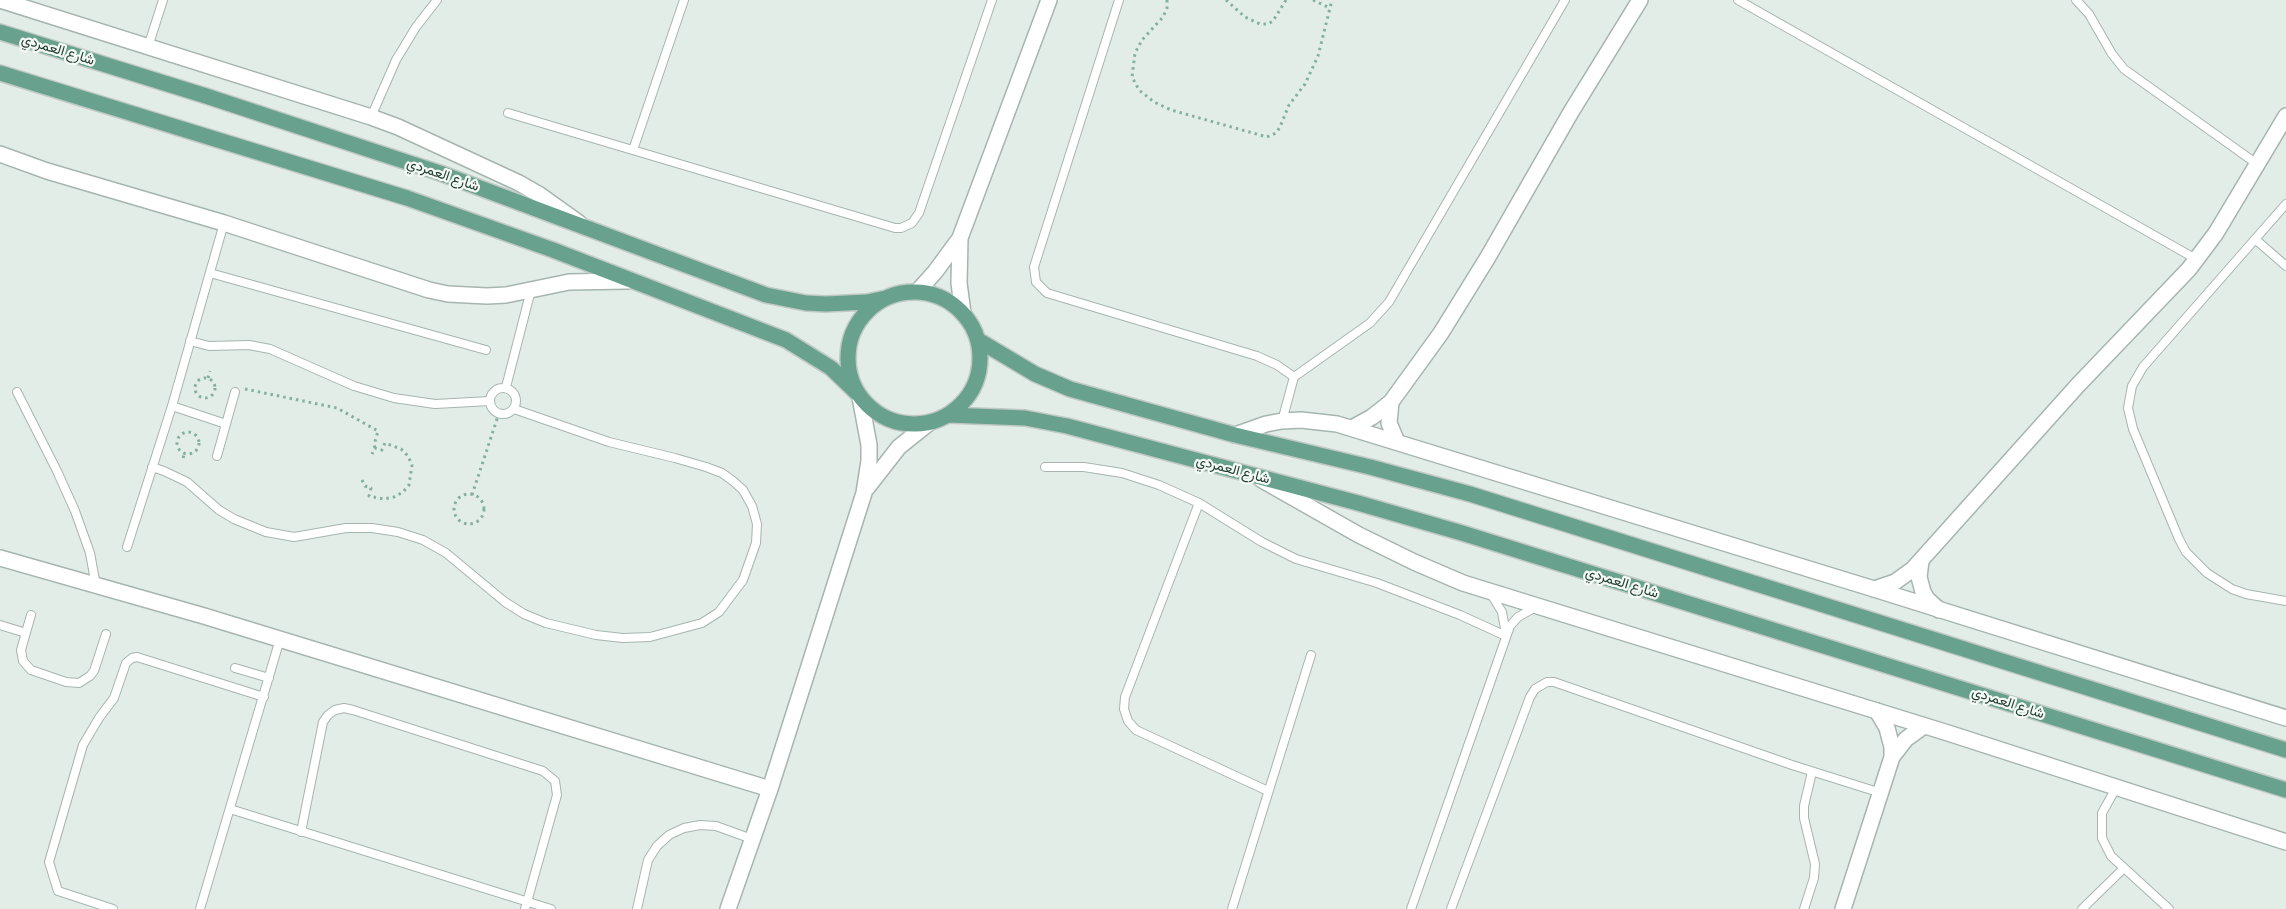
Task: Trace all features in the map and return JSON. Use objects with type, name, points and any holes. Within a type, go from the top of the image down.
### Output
[{"type":"main road","name":"شارع العمردي","points":[[0,32],[348,142],[579,223],[766,295],[806,303],[826,304],[867,302],[886,298]]},
{"type":"main road","points":[[0,73],[416,202],[535,244],[786,340],[831,368],[858,395],[878,414],[903,424],[929,423],[948,415],[962,403],[973,388],[980,364],[978,340],[969,321],[963,313],[942,298],[917,292],[896,294],[886,298],[864,315],[851,339],[848,366],[858,395]]},
{"type":"main road","points":[[978,340],[1035,374],[1070,389],[1235,435],[1370,467],[1470,494],[2286,750]]},
{"type":"main road","name":"شارع العمردي","points":[[948,415],[1025,418],[1067,426],[1462,532],[2286,790]]},
{"type":"street","points":[[0,0],[371,116],[424,138],[519,183],[540,195],[579,223]]},
{"type":"street","points":[[917,292],[944,261],[960,238],[1049,0]]},
{"type":"street","points":[[1352,428],[1372,417],[1391,402],[1441,333],[1483,265],[1571,112],[1640,0]]},
{"type":"street","points":[[1874,589],[1895,582],[1921,561],[2067,397],[2196,259],[2216,232],[2286,116]]},
{"type":"street","points":[[0,154],[46,171],[224,223],[429,290],[467,296],[487,296],[569,282],[628,281]]},
{"type":"street","points":[[960,238],[959,276],[963,313]]},
{"type":"street","points":[[728,909],[770,789],[864,493],[869,445],[858,395]]},
{"type":"street","points":[[1391,402],[1389,423],[1397,442]]},
{"type":"street","points":[[1235,435],[1266,424],[1282,421],[1319,421],[1352,428],[2286,718]]},
{"type":"street","points":[[864,493],[892,454],[929,423]]},
{"type":"street","points":[[1255,475],[1305,506],[1414,562],[1489,592],[1877,711],[2286,842]]},
{"type":"street","points":[[0,558],[204,616],[770,789]]},
{"type":"street","points":[[1921,561],[1919,577],[1922,592],[1932,605],[1939,610]]},
{"type":"street","points":[[1877,711],[1887,728],[1892,756]]},
{"type":"street","points":[[1843,909],[1892,756],[1906,739],[1924,726]]},
{"type":"lane","points":[[148,47],[163,0]]},
{"type":"lane","points":[[371,116],[396,60],[416,27],[437,0]]},
{"type":"lane","points":[[633,150],[684,0]]},
{"type":"lane","points":[[508,113],[895,228],[907,226],[919,213],[992,0]]},
{"type":"lane","points":[[1119,0],[1034,267],[1036,282],[1047,293],[1257,356],[1277,364],[1294,377]]},
{"type":"lane","points":[[1282,421],[1294,377],[1370,323],[1389,302],[1565,0]]},
{"type":"lane","points":[[1738,0],[2196,259]]},
{"type":"lane","points":[[2076,0],[2090,14],[2112,54],[2124,69],[2258,164]]},
{"type":"lane","points":[[2286,204],[2143,366],[2132,386],[2128,408],[2133,429],[2178,539],[2196,563],[2219,582],[2232,589],[2246,594],[2286,601]]},
{"type":"lane","points":[[127,547],[172,406],[224,223]]},
{"type":"lane","points":[[2255,239],[2286,266]]},
{"type":"lane","points":[[210,273],[486,350]]},
{"type":"lane","points":[[506,387],[531,290]]},
{"type":"lane","points":[[190,341],[209,346],[250,345],[270,349],[346,382],[394,398],[435,404],[490,401]]},
{"type":"lane","points":[[506,387],[516,396],[514,409],[507,414],[499,413],[492,409],[490,401],[494,390],[506,387]]},
{"type":"lane","points":[[17,392],[54,463],[75,511],[90,553],[96,586]]},
{"type":"lane","points":[[217,456],[234,392]]},
{"type":"lane","points":[[172,406],[226,424]]},
{"type":"lane","points":[[152,468],[164,471],[187,482],[219,510],[234,519],[266,532],[294,537],[346,528],[372,528],[398,532],[423,540],[446,552],[504,602],[524,614],[546,623],[622,638],[650,637],[702,623],[719,612],[743,580],[756,543],[757,524],[752,506],[743,490],[734,481],[722,473],[706,467],[593,438],[514,409]]},
{"type":"lane","points":[[1045,467],[1084,467],[1122,473],[1159,485],[1199,503],[1262,542],[1296,559],[1377,583],[1460,615],[1506,636]]},
{"type":"lane","points":[[1199,503],[1125,697],[1124,709],[1128,721],[1136,730],[1268,792]]},
{"type":"lane","points":[[1489,592],[1502,612],[1506,636]]},
{"type":"lane","points":[[1411,909],[1510,626],[1527,610],[1538,606]]},
{"type":"lane","points":[[31,614],[21,656],[26,667],[72,683],[85,680],[94,671],[106,634]]},
{"type":"lane","points":[[0,625],[26,633]]},
{"type":"lane","points":[[200,909],[280,639]]},
{"type":"lane","points":[[1232,909],[1311,655]]},
{"type":"lane","points":[[113,909],[61,893],[56,888],[49,862],[83,745],[98,718],[114,698],[126,663],[132,658],[137,657],[264,697]]},
{"type":"lane","points":[[235,668],[270,678]]},
{"type":"lane","points":[[1451,909],[1530,697],[1535,689],[1547,682],[1554,682],[1812,772],[1880,793]]},
{"type":"lane","points":[[301,832],[323,722],[328,714],[335,710],[344,708],[353,710],[550,775],[555,781],[557,795],[526,905]]},
{"type":"lane","points":[[1804,909],[1814,878],[1815,864],[1804,818],[1804,806],[1812,772]]},
{"type":"lane","points":[[2116,788],[2102,814],[2102,838],[2111,856],[2168,909]]},
{"type":"lane","points":[[230,809],[526,905],[552,909]]},
{"type":"lane","points":[[637,909],[648,860],[657,846],[670,835],[684,828],[700,825],[716,826],[752,839]]},
{"type":"lane","points":[[2082,909],[2124,868]]},
{"type":"path","points":[[1167,0],[1167,8],[1163,17],[1142,40],[1135,53],[1132,77],[1139,90],[1162,107],[1263,137],[1276,133],[1289,105],[1305,84],[1321,48],[1332,0]]},
{"type":"path","points":[[1226,0],[1245,17],[1260,24],[1268,24],[1273,20],[1286,0]]},
{"type":"path","points":[[1313,0],[1330,8]]},
{"type":"path","points":[[208,378],[210,372]]},
{"type":"path","points":[[203,378],[208,378],[216,386],[215,391],[213,396],[203,398],[196,391],[196,386],[203,378]]},
{"type":"path","points":[[234,392],[251,388],[337,408],[378,431],[374,445],[376,448],[372,454]]},
{"type":"path","points":[[472,495],[499,413]]},
{"type":"path","points":[[183,433],[192,433],[198,439],[197,448],[194,451],[185,453],[178,448],[178,439],[183,433]]},
{"type":"path","points":[[362,480],[365,486],[371,488],[369,496],[384,499],[394,497],[403,492],[409,484],[412,465],[408,456],[401,449],[386,443],[382,450],[376,448]]},
{"type":"path","points":[[183,458],[185,453]]},
{"type":"path","points":[[464,495],[472,495],[479,498],[483,504],[484,512],[480,519],[474,523],[466,524],[459,520],[455,514],[455,506],[458,499],[464,495]]}]
